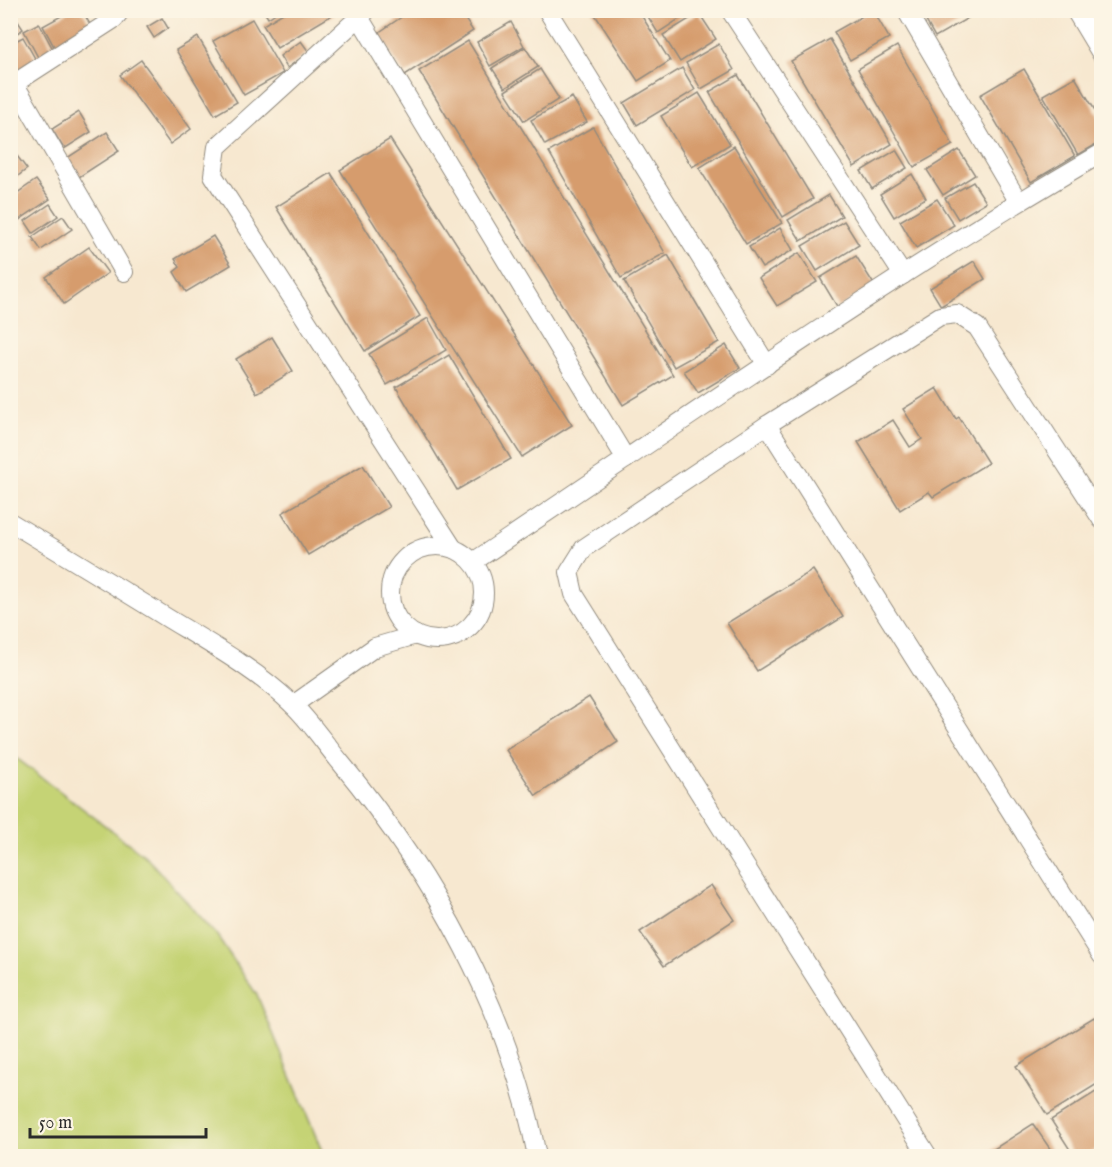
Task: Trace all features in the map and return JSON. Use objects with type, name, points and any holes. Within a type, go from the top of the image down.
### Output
[{"type":"street","points":[[122,10],[114,20],[13,80],[124,272]]},
{"type":"street","points":[[547,10],[767,365]]},
{"type":"street","points":[[730,10],[903,275]]},
{"type":"street","points":[[906,10],[1018,201]]},
{"type":"street","points":[[1075,10],[1101,55]]},
{"type":"street","points":[[453,548],[437,545],[421,547],[402,561],[390,582],[389,598],[394,614],[404,627],[430,640],[445,640],[460,635],[472,626],[480,613],[484,599],[484,584],[473,562],[453,548],[213,175],[217,147],[363,14],[626,459]]},
{"type":"street","points":[[473,562],[903,275],[1018,201],[1101,153]]},
{"type":"street","points":[[928,1156],[574,594],[569,572],[584,548],[767,425],[940,315],[957,314],[977,327],[1101,520]]},
{"type":"street","points":[[767,425],[1101,956]]},
{"type":"street","points":[[10,522],[242,663],[293,705],[361,788],[414,859],[460,938],[500,1031],[529,1114],[537,1156]]},
{"type":"street","points":[[375,647],[394,614]]},
{"type":"street","points":[[293,705],[375,647],[416,635]]},
{"type":"green space","points":[[11,754],[145,856],[216,934],[257,995],[324,1156],[11,1156]]},
{"type":"building","points":[[72,10],[82,10],[93,30],[56,50],[43,26]]},
{"type":"building","points":[[263,10],[280,10],[268,18]]},
{"type":"building","points":[[288,10],[332,10],[334,14],[277,48],[263,25]]},
{"type":"building","points":[[412,10],[459,10],[473,31],[405,75],[378,33]]},
{"type":"building","points":[[592,10],[638,10],[670,61],[638,81]]},
{"type":"building","points":[[644,10],[693,10],[658,33]]},
{"type":"building","points":[[873,10],[889,38],[850,60],[834,32]]},
{"type":"building","points":[[920,10],[982,10],[935,37]]},
{"type":"building","points":[[699,13],[716,39],[680,62],[663,35]]},
{"type":"building","points":[[13,14],[23,29],[10,38],[10,16]]},
{"type":"building","points":[[162,18],[168,28],[154,38],[147,27]]},
{"type":"building","points":[[252,19],[283,73],[244,95],[213,41]]},
{"type":"building","points":[[511,22],[524,46],[490,66],[477,42]]},
{"type":"building","points":[[39,23],[55,53],[40,61],[24,31]]},
{"type":"building","points":[[23,37],[37,62],[16,74],[10,65],[10,44]]},
{"type":"building","points":[[198,37],[237,102],[215,115],[176,50]]},
{"type":"building","points":[[830,39],[892,144],[854,167],[791,61]]},
{"type":"building","points":[[301,41],[309,52],[287,68],[280,56]]},
{"type":"building","points":[[468,41],[673,375],[623,405],[419,71]]},
{"type":"building","points":[[719,44],[734,70],[701,89],[686,63]]},
{"type":"building","points":[[897,46],[953,145],[914,167],[858,69]]},
{"type":"building","points":[[525,47],[538,67],[505,88],[492,68]]},
{"type":"building","points":[[141,60],[191,129],[170,144],[120,75]]},
{"type":"building","points":[[682,68],[695,90],[637,125],[624,103]]},
{"type":"building","points":[[540,69],[559,99],[524,121],[505,91]]},
{"type":"building","points":[[1024,69],[1075,156],[1031,182],[980,95]]},
{"type":"building","points":[[738,75],[813,199],[783,217],[709,92]]},
{"type":"building","points":[[1075,77],[1102,122],[1102,141],[1078,155],[1043,95]]},
{"type":"building","points":[[699,93],[730,144],[692,167],[661,116]]},
{"type":"building","points":[[572,97],[587,122],[545,145],[531,120]]},
{"type":"building","points":[[79,112],[91,132],[64,149],[52,129]]},
{"type":"building","points":[[593,127],[665,253],[621,278],[549,152]]},
{"type":"building","points":[[107,132],[119,151],[76,179],[64,160]]},
{"type":"building","points":[[390,139],[572,425],[522,457],[340,170]]},
{"type":"building","points":[[734,146],[782,223],[746,244],[699,168]]},
{"type":"building","points":[[896,150],[907,168],[872,189],[861,171]]},
{"type":"building","points":[[959,150],[975,175],[943,195],[927,170]]},
{"type":"building","points":[[17,156],[27,169],[10,182],[10,161]]},
{"type":"building","points":[[331,173],[420,316],[365,351],[276,207]]},
{"type":"building","points":[[912,174],[926,198],[894,217],[880,194]]},
{"type":"building","points":[[36,180],[50,199],[10,226],[10,198]]},
{"type":"building","points":[[973,182],[986,202],[958,219],[945,198]]},
{"type":"building","points":[[829,195],[842,216],[801,241],[788,220]]},
{"type":"building","points":[[937,199],[954,225],[916,248],[900,221]]},
{"type":"building","points":[[50,204],[58,216],[33,233],[25,221]]},
{"type":"building","points":[[63,216],[72,229],[41,250],[32,237]]},
{"type":"building","points":[[844,221],[859,245],[817,271],[802,246]]},
{"type":"building","points":[[780,228],[793,250],[762,268],[749,247]]},
{"type":"building","points":[[213,236],[231,265],[186,292],[174,272],[180,267],[175,259]]},
{"type":"building","points":[[89,247],[108,273],[64,304],[46,277]]},
{"type":"building","points":[[799,253],[817,282],[777,306],[759,278]]},
{"type":"building","points":[[668,255],[719,342],[674,367],[624,281]]},
{"type":"building","points":[[856,256],[875,286],[838,308],[820,278]]},
{"type":"building","points":[[974,261],[985,279],[941,306],[930,288]]},
{"type":"building","points":[[428,318],[446,350],[387,385],[369,354]]},
{"type":"building","points":[[272,337],[293,371],[257,393],[236,359]]},
{"type":"building","points":[[726,345],[740,368],[698,393],[684,371]]},
{"type":"building","points":[[449,355],[511,459],[457,490],[396,387]]},
{"type":"building","points":[[937,388],[956,419],[959,417],[988,463],[933,497],[929,492],[900,510],[858,442],[893,420],[910,447],[922,439],[903,409]]},
{"type":"building","points":[[363,465],[389,507],[308,555],[282,513]]},
{"type":"building","points":[[813,570],[843,617],[757,671],[727,623]]},
{"type":"building","points":[[589,697],[618,742],[536,796],[506,750]]},
{"type":"building","points":[[711,885],[734,920],[664,966],[640,932]]},
{"type":"building","points":[[1094,1018],[1102,1030],[1102,1081],[1047,1115],[1016,1066]]},
{"type":"building","points":[[1102,1088],[1102,1146],[1086,1156],[1074,1156],[1051,1120]]},
{"type":"building","points":[[1033,1124],[1055,1156],[983,1156]]}]
